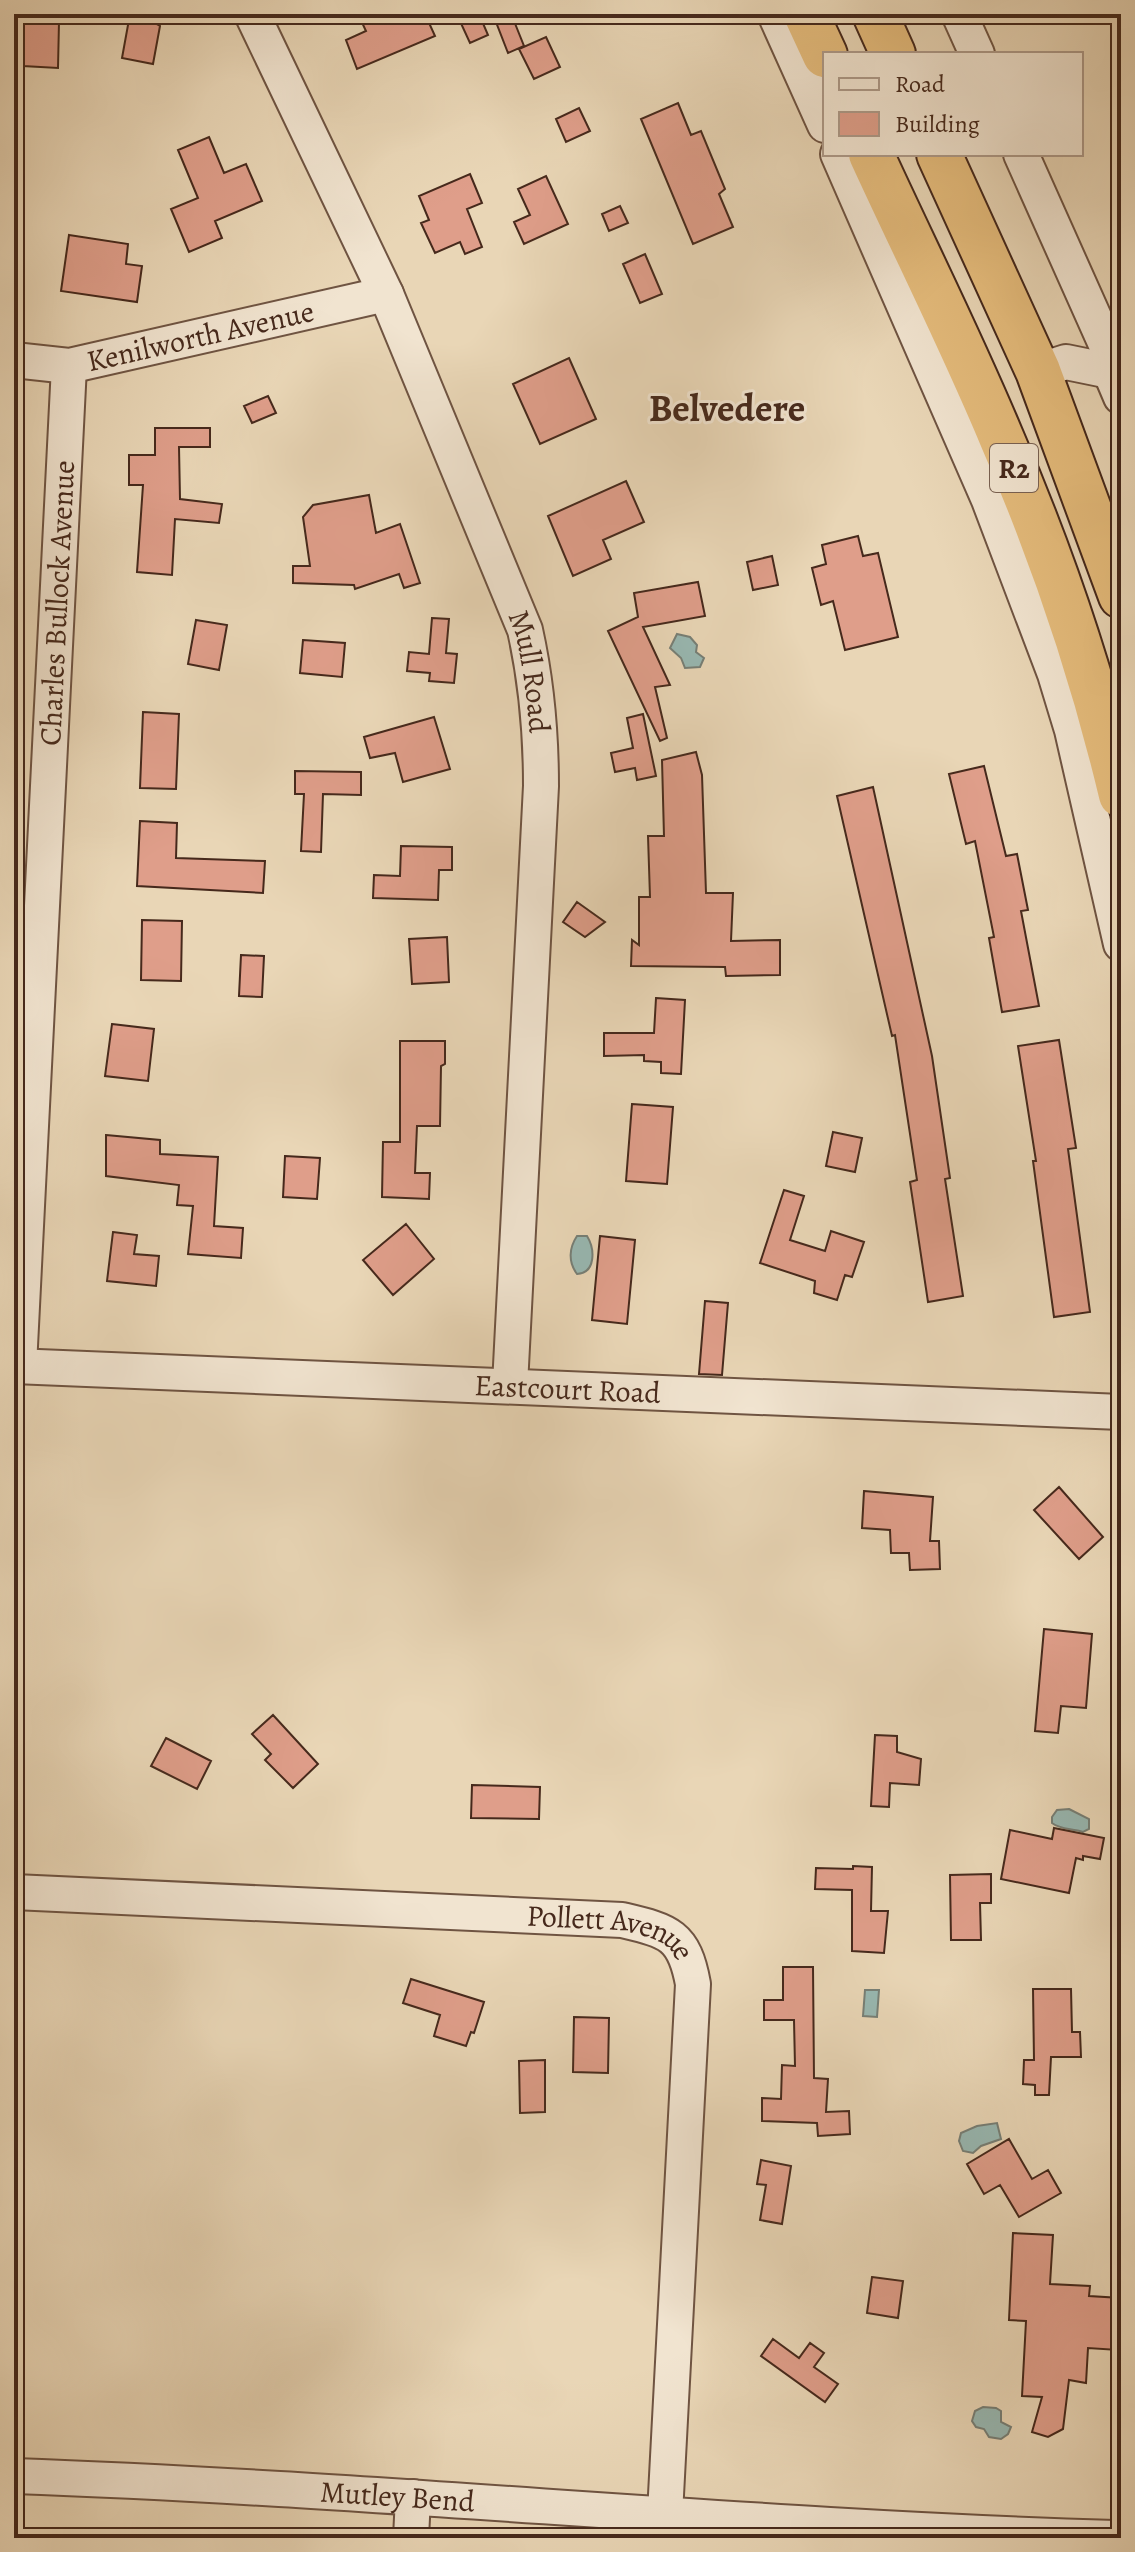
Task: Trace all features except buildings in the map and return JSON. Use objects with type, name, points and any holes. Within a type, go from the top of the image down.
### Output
[{"type":"highway","points":[[806,14],[824,52]]},
{"type":"highway","points":[[875,14],[892,52]]},
{"type":"highway","name":"R2","points":[[872,156],[1001,436],[1037,524],[1069,616],[1121,795]]},
{"type":"highway","name":"R2","points":[[940,156],[1038,371],[1121,596]]},
{"type":"street","name":"Mull Road","points":[[252,14],[386,294],[525,630],[536,679],[541,730],[541,786],[510,1385]]},
{"type":"street","points":[[775,14],[823,121]]},
{"type":"street","points":[[959,14],[976,52]]},
{"type":"street","points":[[839,156],[989,500],[1055,674],[1072,730],[1121,944]]},
{"type":"street","points":[[1022,156],[1115,366],[1066,362],[1038,371]]},
{"type":"street","name":"Kenilworth Avenue","points":[[14,360],[69,366],[386,294]]},
{"type":"street","name":"Charles Bullock Avenue","points":[[16,1366],[69,366]]},
{"type":"street","name":"Eastcourt Road","points":[[16,1366],[1118,1411]]},
{"type":"street","name":"Pollett Avenue","points":[[14,1892],[622,1920],[651,1927],[675,1938],[689,1959],[693,1984],[665,2514]]},
{"type":"street","name":"Mutley Bend","points":[[14,2476],[413,2497],[1042,2537],[1115,2538]]},
{"type":"street","points":[[411,2538],[413,2497]]},
{"type":"water","points":[[677,634],[690,637],[697,645],[696,652],[704,658],[700,667],[685,668],[681,658],[670,648]]},
{"type":"water","points":[[577,1236],[587,1236],[592,1260],[588,1269],[577,1274],[571,1255]]},
{"type":"water","points":[[1069,1809],[1089,1819],[1089,1829],[1083,1832],[1052,1823],[1057,1810]]},
{"type":"water","points":[[865,1990],[879,1990],[877,2017],[863,2016]]},
{"type":"water","points":[[997,2123],[1001,2139],[981,2146],[973,2153],[963,2151],[959,2141],[961,2133],[977,2126]]},
{"type":"water","points":[[983,2407],[1001,2411],[1001,2422],[1011,2427],[1008,2434],[1001,2439],[989,2437],[984,2429],[976,2427],[972,2421],[975,2411]]},
{"type":"district","name":"Belvedere","points":[[727,408]]}]
